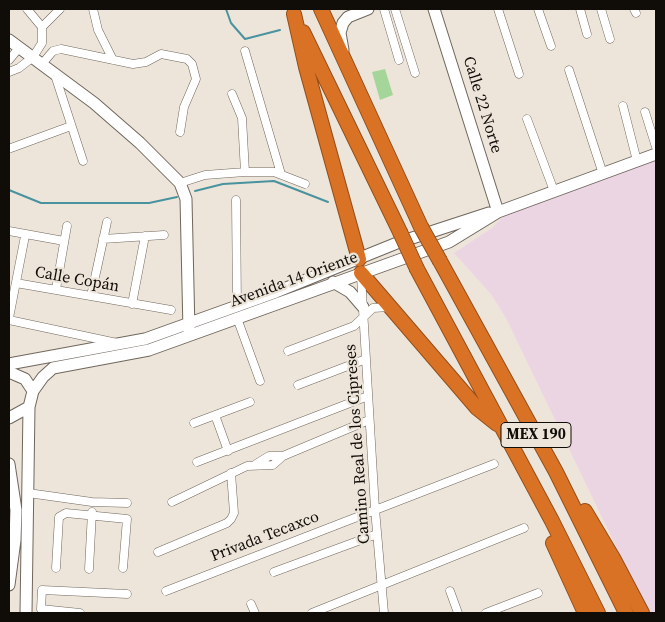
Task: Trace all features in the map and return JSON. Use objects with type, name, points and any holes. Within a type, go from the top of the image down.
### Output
[{"type":"highway","points":[[321,9],[345,61]]},
{"type":"highway","points":[[293,11],[306,67],[360,266],[391,308],[477,408],[502,431],[585,613]]},
{"type":"highway","name":"MEX 190","points":[[293,11],[417,269],[502,431],[552,521],[598,613]]},
{"type":"highway","name":"MEX 190","points":[[345,61],[421,227],[556,472],[626,613]]},
{"type":"highway","points":[[556,472],[591,521],[642,613]]},
{"type":"main road","points":[[345,61],[340,33],[343,23],[348,17],[368,9]]},
{"type":"main road","name":"Calle 22 Norte","points":[[434,9],[498,212]]},
{"type":"main road","points":[[9,40],[55,73],[140,143],[180,183],[186,199],[189,329]]},
{"type":"main road","name":"Avenida 14 Oriente","points":[[277,297],[333,282],[426,232],[470,218],[498,212],[656,154]]},
{"type":"main road","name":"Avenida 14 Oriente","points":[[93,355],[122,344],[189,329],[360,266],[449,242],[498,212]]},
{"type":"main road","points":[[333,282],[350,292],[364,312]]},
{"type":"main road","name":"Avenida 14 Oriente","points":[[93,355],[149,350],[189,329]]},
{"type":"main road","points":[[12,361],[93,355]]},
{"type":"main road","points":[[26,613],[29,407],[33,391],[46,373],[53,368],[93,355]]},
{"type":"main road","points":[[9,372],[24,379],[33,391]]},
{"type":"main road","points":[[9,418],[29,407]]},
{"type":"main road","points":[[9,464],[16,510],[9,585]]},
{"type":"street","points":[[9,72],[19,68],[33,57],[42,43],[42,27],[27,9]]},
{"type":"street","points":[[42,27],[60,9]]},
{"type":"street","points":[[93,9],[98,30],[113,60]]},
{"type":"street","points":[[384,9],[399,60]]},
{"type":"street","points":[[395,9],[415,73]]},
{"type":"street","points":[[498,9],[519,74]]},
{"type":"street","points":[[538,9],[551,46]]},
{"type":"street","points":[[580,9],[587,34]]},
{"type":"street","points":[[601,9],[610,40]]},
{"type":"street","points":[[9,60],[20,48]]},
{"type":"street","points":[[42,64],[53,51],[61,49],[133,64],[146,62],[161,54],[187,59],[192,64],[196,78],[184,107],[180,132]]},
{"type":"street","points":[[245,51],[281,174]]},
{"type":"street","points":[[569,70],[603,174]]},
{"type":"street","points":[[55,73],[83,161]]},
{"type":"street","points":[[232,94],[242,118],[245,172]]},
{"type":"street","points":[[624,106],[637,161]]},
{"type":"street","points":[[645,112],[656,147]]},
{"type":"street","points":[[527,119],[554,191]]},
{"type":"street","points":[[11,148],[71,126]]},
{"type":"street","points":[[180,183],[205,175],[245,172],[281,174],[305,184]]},
{"type":"street","points":[[236,200],[237,312],[260,381]]},
{"type":"street","points":[[91,296],[107,222]]},
{"type":"street","points":[[56,289],[67,226]]},
{"type":"street","points":[[9,231],[25,236],[64,242]]},
{"type":"street","points":[[103,239],[164,235]]},
{"type":"street","points":[[25,236],[9,319],[122,344]]},
{"type":"street","points":[[132,304],[146,236]]},
{"type":"street","name":"Camino Real de los Cipreses","points":[[360,266],[375,509],[384,613]]},
{"type":"street","name":"Calle Copán","points":[[16,283],[171,310]]},
{"type":"street","points":[[288,350],[354,326],[364,312],[373,308],[382,306],[391,308]]},
{"type":"street","points":[[298,386],[366,359]]},
{"type":"street","points":[[197,462],[368,396]]},
{"type":"street","points":[[194,423],[250,402]]},
{"type":"street","points":[[215,415],[228,451]]},
{"type":"street","points":[[172,502],[231,473],[256,464],[273,465],[283,456],[369,420]]},
{"type":"street","name":"Privada Tecaxco","points":[[166,591],[494,464]]},
{"type":"street","points":[[158,552],[227,523],[231,519],[234,513],[231,473]]},
{"type":"street","points":[[28,493],[92,502],[128,503]]},
{"type":"street","points":[[90,570],[92,502]]},
{"type":"street","points":[[56,568],[58,517],[66,512],[127,519],[124,568]]},
{"type":"street","points":[[312,613],[524,528]]},
{"type":"street","points":[[274,572],[377,534]]},
{"type":"street","points":[[80,613],[44,610],[40,606],[40,593],[44,589],[126,594]]},
{"type":"street","points":[[450,591],[458,613]]},
{"type":"street","points":[[486,613],[538,593]]},
{"type":"street","points":[[27,599],[40,600]]},
{"type":"street","points":[[251,604],[255,613]]},
{"type":"shaded area","points":[[656,158],[656,613],[648,613],[506,318],[491,294],[454,253],[492,228],[508,212]]},
{"type":"green space","points":[[385,69],[393,95],[380,100],[372,72]]},
{"type":"waterway","points":[[226,9],[231,23],[245,39],[280,30]]},
{"type":"waterway","points":[[195,191],[223,184],[274,181],[328,202]]},
{"type":"waterway","points":[[9,190],[41,203],[149,203],[177,197]]}]
